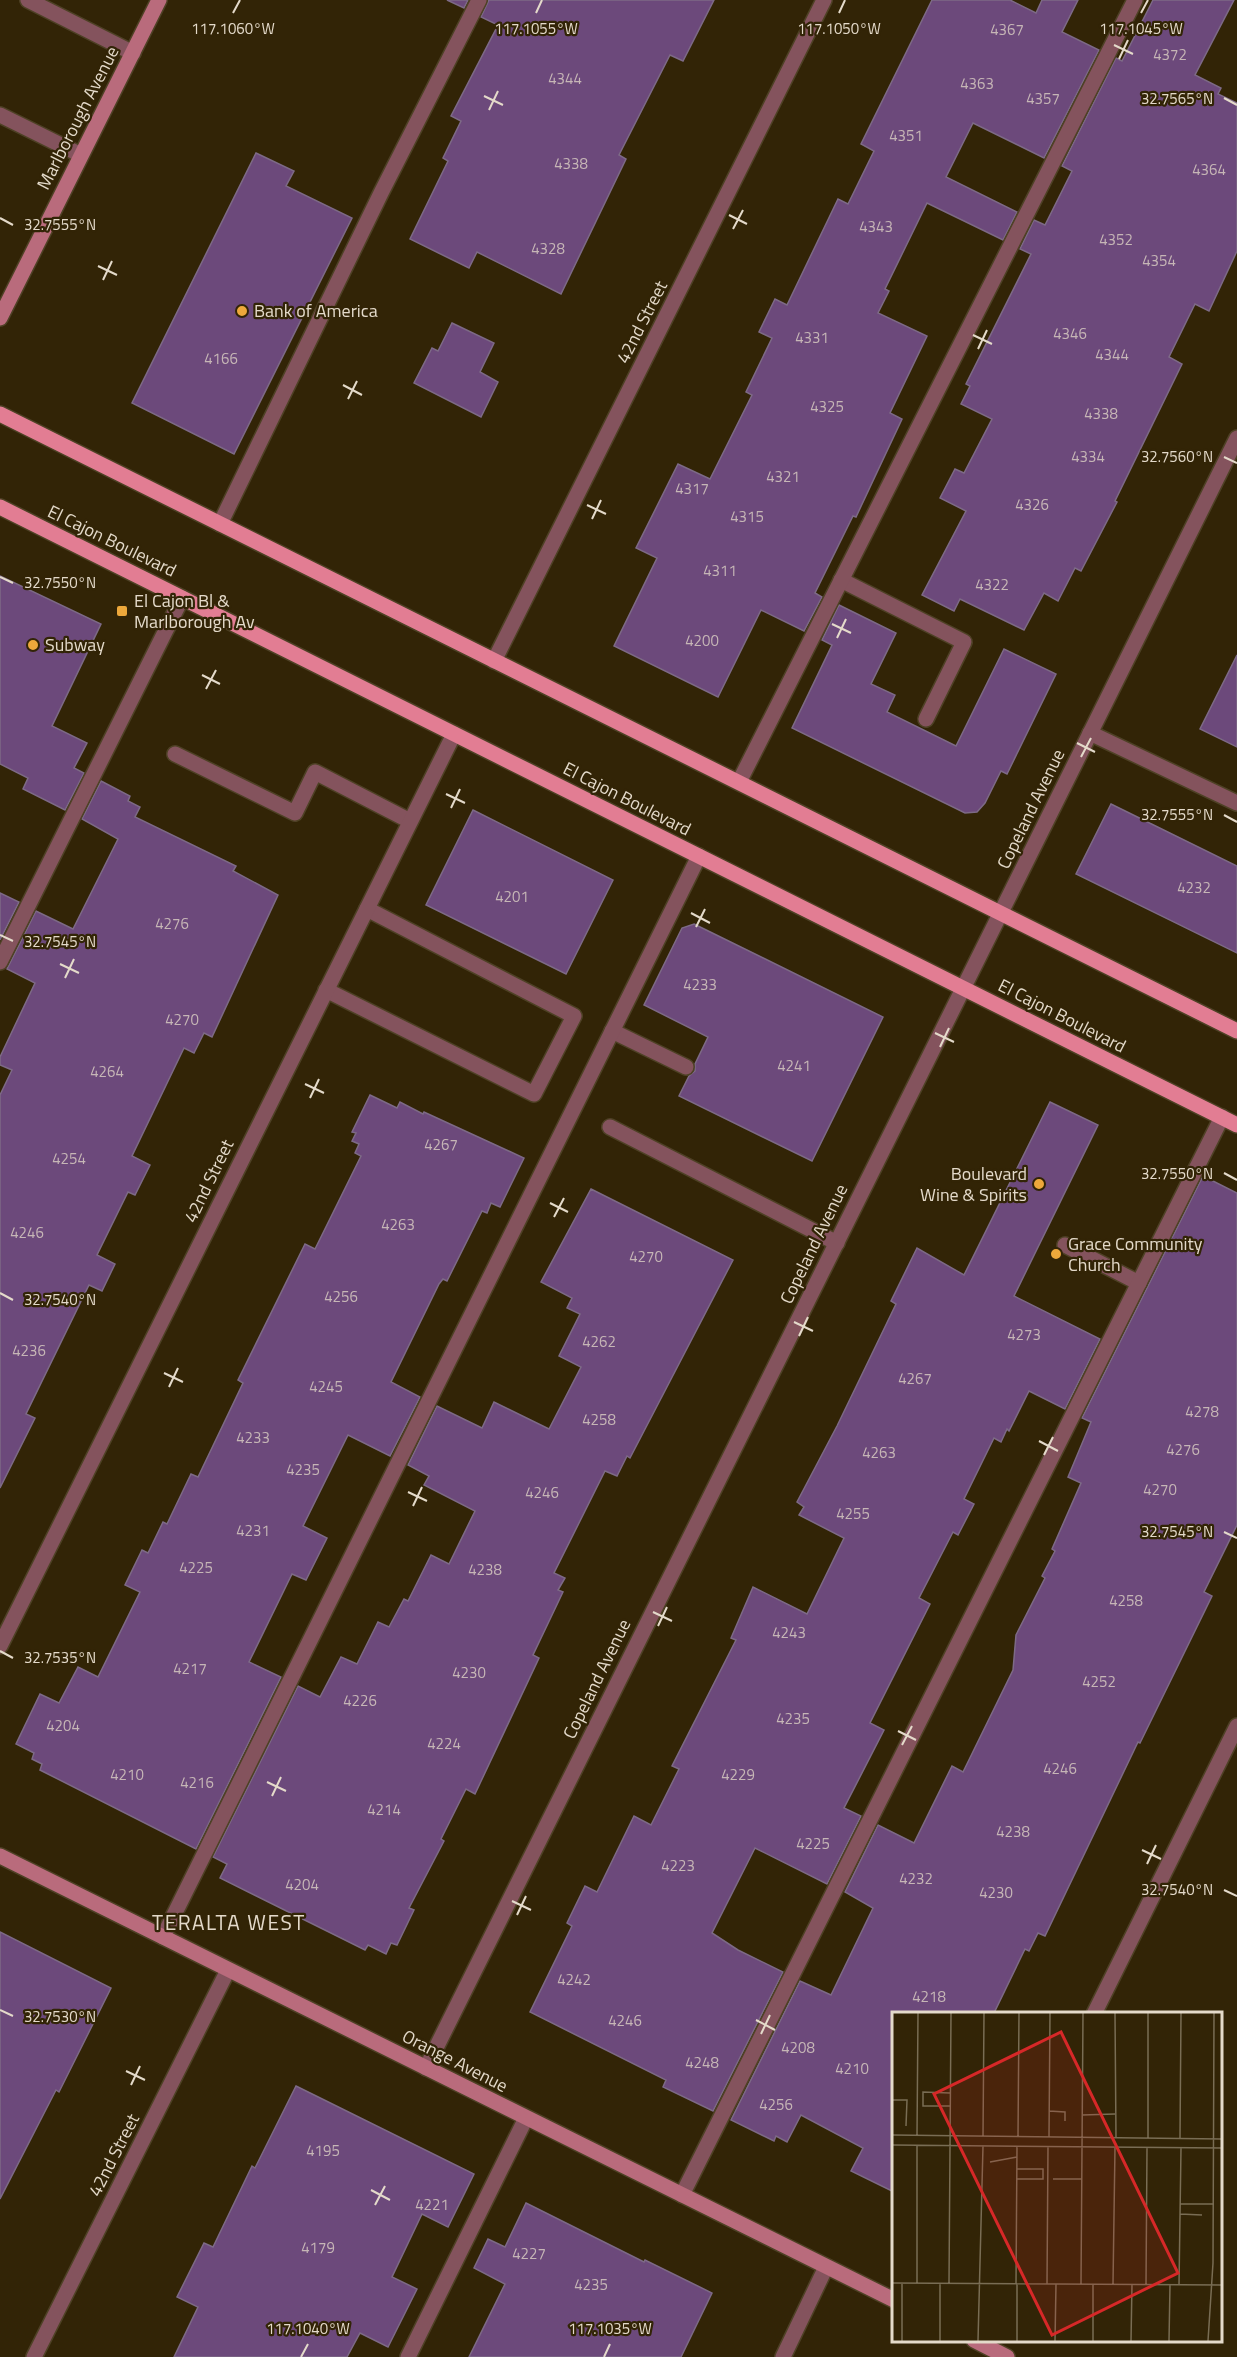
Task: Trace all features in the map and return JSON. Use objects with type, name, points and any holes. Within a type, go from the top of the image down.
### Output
[{"type":"main road","name":"Marlborough Avenue","points":[[0,318],[159,0]]},
{"type":"main road","points":[[0,414],[1237,1031]]},
{"type":"main road","name":"El Cajon Boulevard","points":[[0,507],[1237,1125]]},
{"type":"main road","name":"Orange Avenue","points":[[0,1856],[892,2299]]},
{"type":"main road","points":[[978,2342],[1007,2357]]},
{"type":"street","points":[[28,0],[133,53]]},
{"type":"street","points":[[220,524],[381,193],[479,0]]},
{"type":"street","name":"42nd Street","points":[[494,661],[824,0]]},
{"type":"street","points":[[739,782],[1135,0]]},
{"type":"street","points":[[0,115],[81,155]]},
{"type":"street","name":"Copeland Avenue","points":[[426,2068],[1237,438]]},
{"type":"street","points":[[841,580],[964,642],[926,719]]},
{"type":"street","points":[[0,962],[182,598]]},
{"type":"street","points":[[1090,733],[1237,803]]},
{"type":"street","name":"42nd Street","points":[[0,1646],[454,734]]},
{"type":"street","points":[[175,754],[295,813],[315,772],[410,821]]},
{"type":"street","points":[[163,1937],[699,856]]},
{"type":"street","points":[[326,990],[534,1094],[574,1016],[367,909]]},
{"type":"street","points":[[612,1031],[686,1067]]},
{"type":"street","points":[[682,2195],[1222,1117]]},
{"type":"street","points":[[609,1127],[837,1243]]},
{"type":"street","points":[[1065,1245],[1139,1283]]},
{"type":"street","points":[[1094,2012],[1237,1726]]},
{"type":"street","name":"42nd Street","points":[[34,2357],[228,1970]]},
{"type":"street","points":[[408,2357],[526,2118]]},
{"type":"street","points":[[783,2357],[826,2267]]},
{"type":"building","points":[[447,0],[468,0],[464,8]]},
{"type":"building","points":[[489,0],[714,0],[683,61],[670,55],[619,155],[626,159],[561,294],[477,252],[469,268],[410,239],[448,161],[443,158],[461,121],[451,116],[498,25],[481,17]]},
{"type":"building","points":[[932,0],[1010,0],[1036,13],[1042,0],[1078,0],[1062,32],[1099,50],[1044,158],[973,123],[946,177],[1017,212],[1003,240],[927,203],[885,289],[889,291],[878,313],[927,336],[890,413],[902,419],[856,517],[853,516],[815,593],[822,597],[804,631],[761,610],[718,697],[614,646],[657,558],[636,548],[678,464],[710,479],[752,395],[746,392],[772,338],[759,332],[775,299],[787,305],[838,199],[848,204],[874,151],[861,144]]},
{"type":"building","points":[[1153,0],[1234,0],[1195,75],[1221,88],[1218,94],[1237,103],[1237,251],[1209,311],[1195,304],[1169,357],[1182,364],[1115,501],[1117,502],[1081,571],[1075,568],[1058,601],[1044,593],[1024,630],[960,599],[954,611],[922,595],[966,511],[940,498],[955,469],[964,473],[992,419],[961,404],[970,386],[966,384],[1031,254],[1020,249],[1034,220],[1045,225],[1072,171],[1062,166],[1116,58],[1122,61]]},
{"type":"building","name":"Bank of America","points":[[256,153],[294,171],[286,186],[352,218],[234,454],[132,403]]},
{"type":"building","points":[[452,323],[494,343],[480,372],[498,382],[481,417],[414,383],[432,348],[438,351]]},
{"type":"building","points":[[0,576],[101,624],[52,726],[87,743],[74,768],[84,773],[65,810],[23,789],[28,778],[0,764]]},
{"type":"building","points":[[839,605],[896,633],[871,684],[895,695],[887,712],[956,746],[1004,649],[1056,674],[1007,774],[1001,771],[985,803],[977,812],[965,813],[792,728],[832,645],[822,640]]},
{"type":"building","points":[[1237,655],[1237,747],[1200,729]]},
{"type":"building","points":[[101,781],[130,796],[128,801],[140,807],[135,817],[236,866],[233,871],[278,895],[212,1037],[204,1033],[194,1053],[184,1048],[132,1156],[150,1165],[135,1195],[128,1192],[97,1255],[115,1264],[102,1291],[89,1285],[26,1414],[35,1418],[0,1488],[0,1095],[12,1070],[0,1065],[0,1057],[35,983],[7,969],[36,911],[73,929],[118,839],[82,819]]},
{"type":"building","points":[[1111,804],[1237,866],[1237,953],[1076,874]]},
{"type":"building","points":[[473,810],[613,880],[566,974],[426,905]]},
{"type":"building","points":[[0,893],[19,902],[0,940]]},
{"type":"building","points":[[694,924],[883,1017],[812,1161],[679,1096],[689,1076],[695,1071],[695,1064],[708,1037],[644,1005],[682,928]]},
{"type":"building","points":[[370,1095],[397,1108],[400,1102],[524,1158],[500,1207],[491,1203],[487,1213],[482,1211],[447,1281],[443,1279],[439,1284],[391,1382],[420,1397],[390,1456],[348,1435],[303,1526],[327,1538],[306,1580],[292,1574],[249,1662],[281,1677],[196,1849],[40,1770],[42,1764],[32,1759],[34,1753],[16,1744],[40,1694],[59,1703],[78,1667],[98,1677],[140,1592],[125,1585],[142,1550],[148,1553],[163,1522],[167,1524],[191,1474],[198,1477],[243,1383],[238,1380],[305,1244],[315,1249],[361,1156],[355,1153],[359,1144],[352,1141],[356,1133],[352,1132]]},
{"type":"building","points":[[1050,1102],[1098,1125],[1014,1296],[1100,1339],[1065,1409],[1029,1391],[1001,1442],[994,1438],[964,1499],[974,1504],[958,1535],[953,1532],[919,1598],[930,1604],[870,1723],[884,1730],[844,1808],[861,1816],[827,1884],[755,1848],[712,1933],[738,1950],[783,1972],[713,2111],[663,2087],[666,2080],[530,2012],[572,1926],[567,1923],[585,1886],[597,1892],[634,1816],[651,1825],[679,1769],[672,1766],[736,1640],[731,1638],[753,1587],[807,1614],[844,1538],[799,1515],[804,1507],[797,1502],[896,1304],[891,1301],[917,1248],[964,1275]]},
{"type":"building","points":[[1203,1176],[1237,1193],[1237,1525],[1204,1592],[1212,1596],[1140,1743],[1138,1742],[1045,1936],[1038,1933],[1029,1951],[1025,1949],[994,2012],[892,2012],[892,2191],[851,2171],[863,2148],[801,2115],[787,2142],[776,2136],[774,2141],[731,2120],[800,1981],[831,1995],[873,1908],[845,1892],[878,1825],[914,1843],[952,1766],[963,1772],[1013,1670],[1016,1635],[1045,1578],[1042,1576],[1055,1551],[1052,1549],[1081,1483],[1068,1477],[1091,1422],[1082,1418]]},
{"type":"building","points":[[591,1189],[733,1260],[630,1458],[627,1456],[617,1476],[605,1471],[554,1573],[565,1578],[558,1590],[563,1592],[533,1655],[539,1658],[475,1794],[466,1789],[441,1839],[444,1841],[409,1908],[414,1910],[397,1945],[391,1943],[386,1954],[368,1945],[365,1950],[220,1878],[227,1864],[213,1857],[298,1686],[320,1697],[341,1657],[357,1664],[378,1622],[389,1627],[404,1599],[408,1601],[431,1555],[449,1564],[475,1511],[424,1485],[429,1476],[408,1465],[437,1406],[482,1428],[494,1402],[549,1429],[581,1367],[559,1356],[580,1314],[567,1308],[572,1298],[541,1282]]},
{"type":"building","points":[[0,1932],[111,1988],[59,2092],[56,2090],[0,2199]]},
{"type":"building","points":[[296,2086],[474,2174],[448,2227],[422,2214],[392,2277],[417,2289],[388,2347],[360,2333],[347,2357],[174,2357],[198,2307],[177,2297],[204,2243],[213,2247],[252,2166],[255,2168]]},
{"type":"building","points":[[526,2203],[712,2293],[681,2357],[469,2357],[505,2284],[474,2268],[488,2239],[505,2247]]},
{"type":"place","name":"Bank of America","points":[[242,311]]},
{"type":"place","name":"El Cajon Bl & Marlborough Av","points":[[122,611]]},
{"type":"place","name":"Subway","points":[[33,645]]},
{"type":"place","name":"Boulevard Wine & Spirits","points":[[1039,1184]]},
{"type":"place","name":"Grace Community Church","points":[[1056,1254]]},
{"type":"district","name":"TERALTA WEST","points":[[229,1923]]}]
